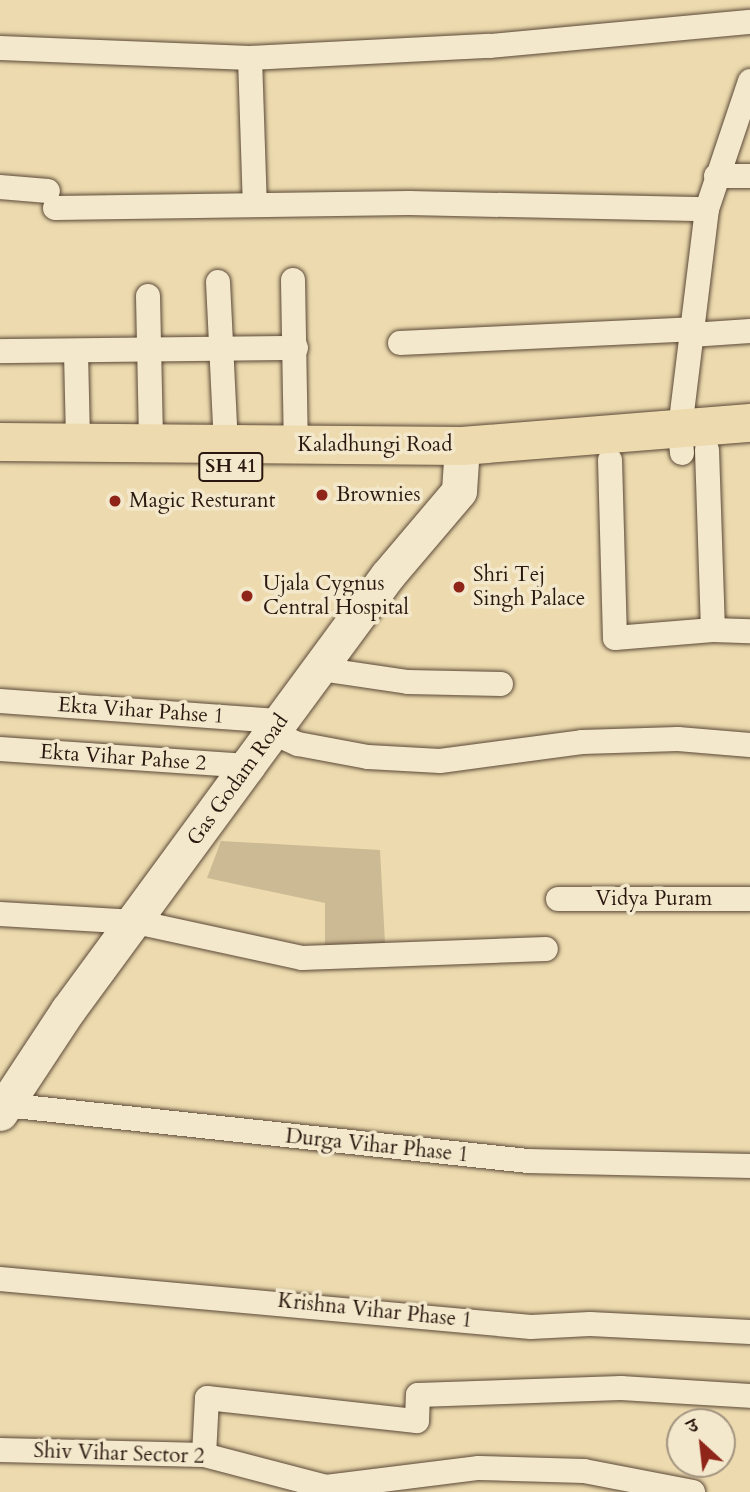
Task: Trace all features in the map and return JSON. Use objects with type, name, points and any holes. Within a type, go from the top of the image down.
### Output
[{"type":"main road","name":"Kaladhungi Road","points":[[0,442],[55,450],[610,460],[690,444],[750,423]]},
{"type":"main road","name":"Kaladhungi Road","points":[[0,464],[55,450],[151,444],[226,444],[297,456]]},
{"type":"main road","name":"Kaladhungi Road","points":[[463,456],[690,444],[750,449]]},
{"type":"main road","name":"Gas Godam Road","points":[[3,1109],[68,1010],[136,922],[387,576],[459,491],[463,456]]},
{"type":"street","points":[[0,47],[250,58],[489,46],[750,22]]},
{"type":"street","points":[[250,58],[255,205]]},
{"type":"street","points":[[713,630],[690,444],[691,332],[707,209],[750,81]]},
{"type":"street","points":[[716,176],[750,176]]},
{"type":"street","points":[[0,187],[51,199],[255,205],[409,202],[707,209]]},
{"type":"street","points":[[293,280],[297,456]]},
{"type":"street","points":[[218,282],[226,444]]},
{"type":"street","points":[[148,296],[151,444]]},
{"type":"street","points":[[400,343],[750,331]]},
{"type":"street","points":[[0,351],[149,352],[296,348]]},
{"type":"street","points":[[55,450],[76,352]]},
{"type":"street","points":[[610,460],[615,638],[713,630],[750,631]]},
{"type":"street","points":[[320,670],[408,681],[500,684]]},
{"type":"street","name":"Ekta Vihar Pahse 1","points":[[0,701],[277,726],[298,744],[368,757],[440,761],[582,742],[678,739],[750,745]]},
{"type":"street","name":"Ekta Vihar Pahse 2","points":[[0,749],[247,766]]},
{"type":"street","name":"Vidya Puram","points":[[558,899],[750,899]]},
{"type":"street","points":[[0,914],[136,922],[302,958],[546,949]]},
{"type":"street","name":"Durga Vihar Phase 1","points":[[3,1109],[528,1161],[750,1166]]},
{"type":"street","name":"Krishna Vihar Phase 1","points":[[0,1279],[531,1327],[590,1324],[750,1332]]},
{"type":"street","points":[[204,1455],[207,1398],[416,1421],[418,1395],[621,1388],[750,1396]]},
{"type":"street","name":"Shiv Vihar Sector 2","points":[[0,1450],[204,1455],[326,1487],[479,1468],[584,1471],[692,1492]]},
{"type":"shaded area","points":[[221,841],[380,850],[385,943],[325,950],[325,903],[207,878]]},
{"type":"place","name":"Brownies","points":[[322,495]]},
{"type":"place","name":"Magic Resturant","points":[[115,501]]},
{"type":"place","name":"Shri Tej Singh Palace","points":[[459,587]]},
{"type":"place","name":"Ujala Cygnus Central Hospital","points":[[247,596]]}]
